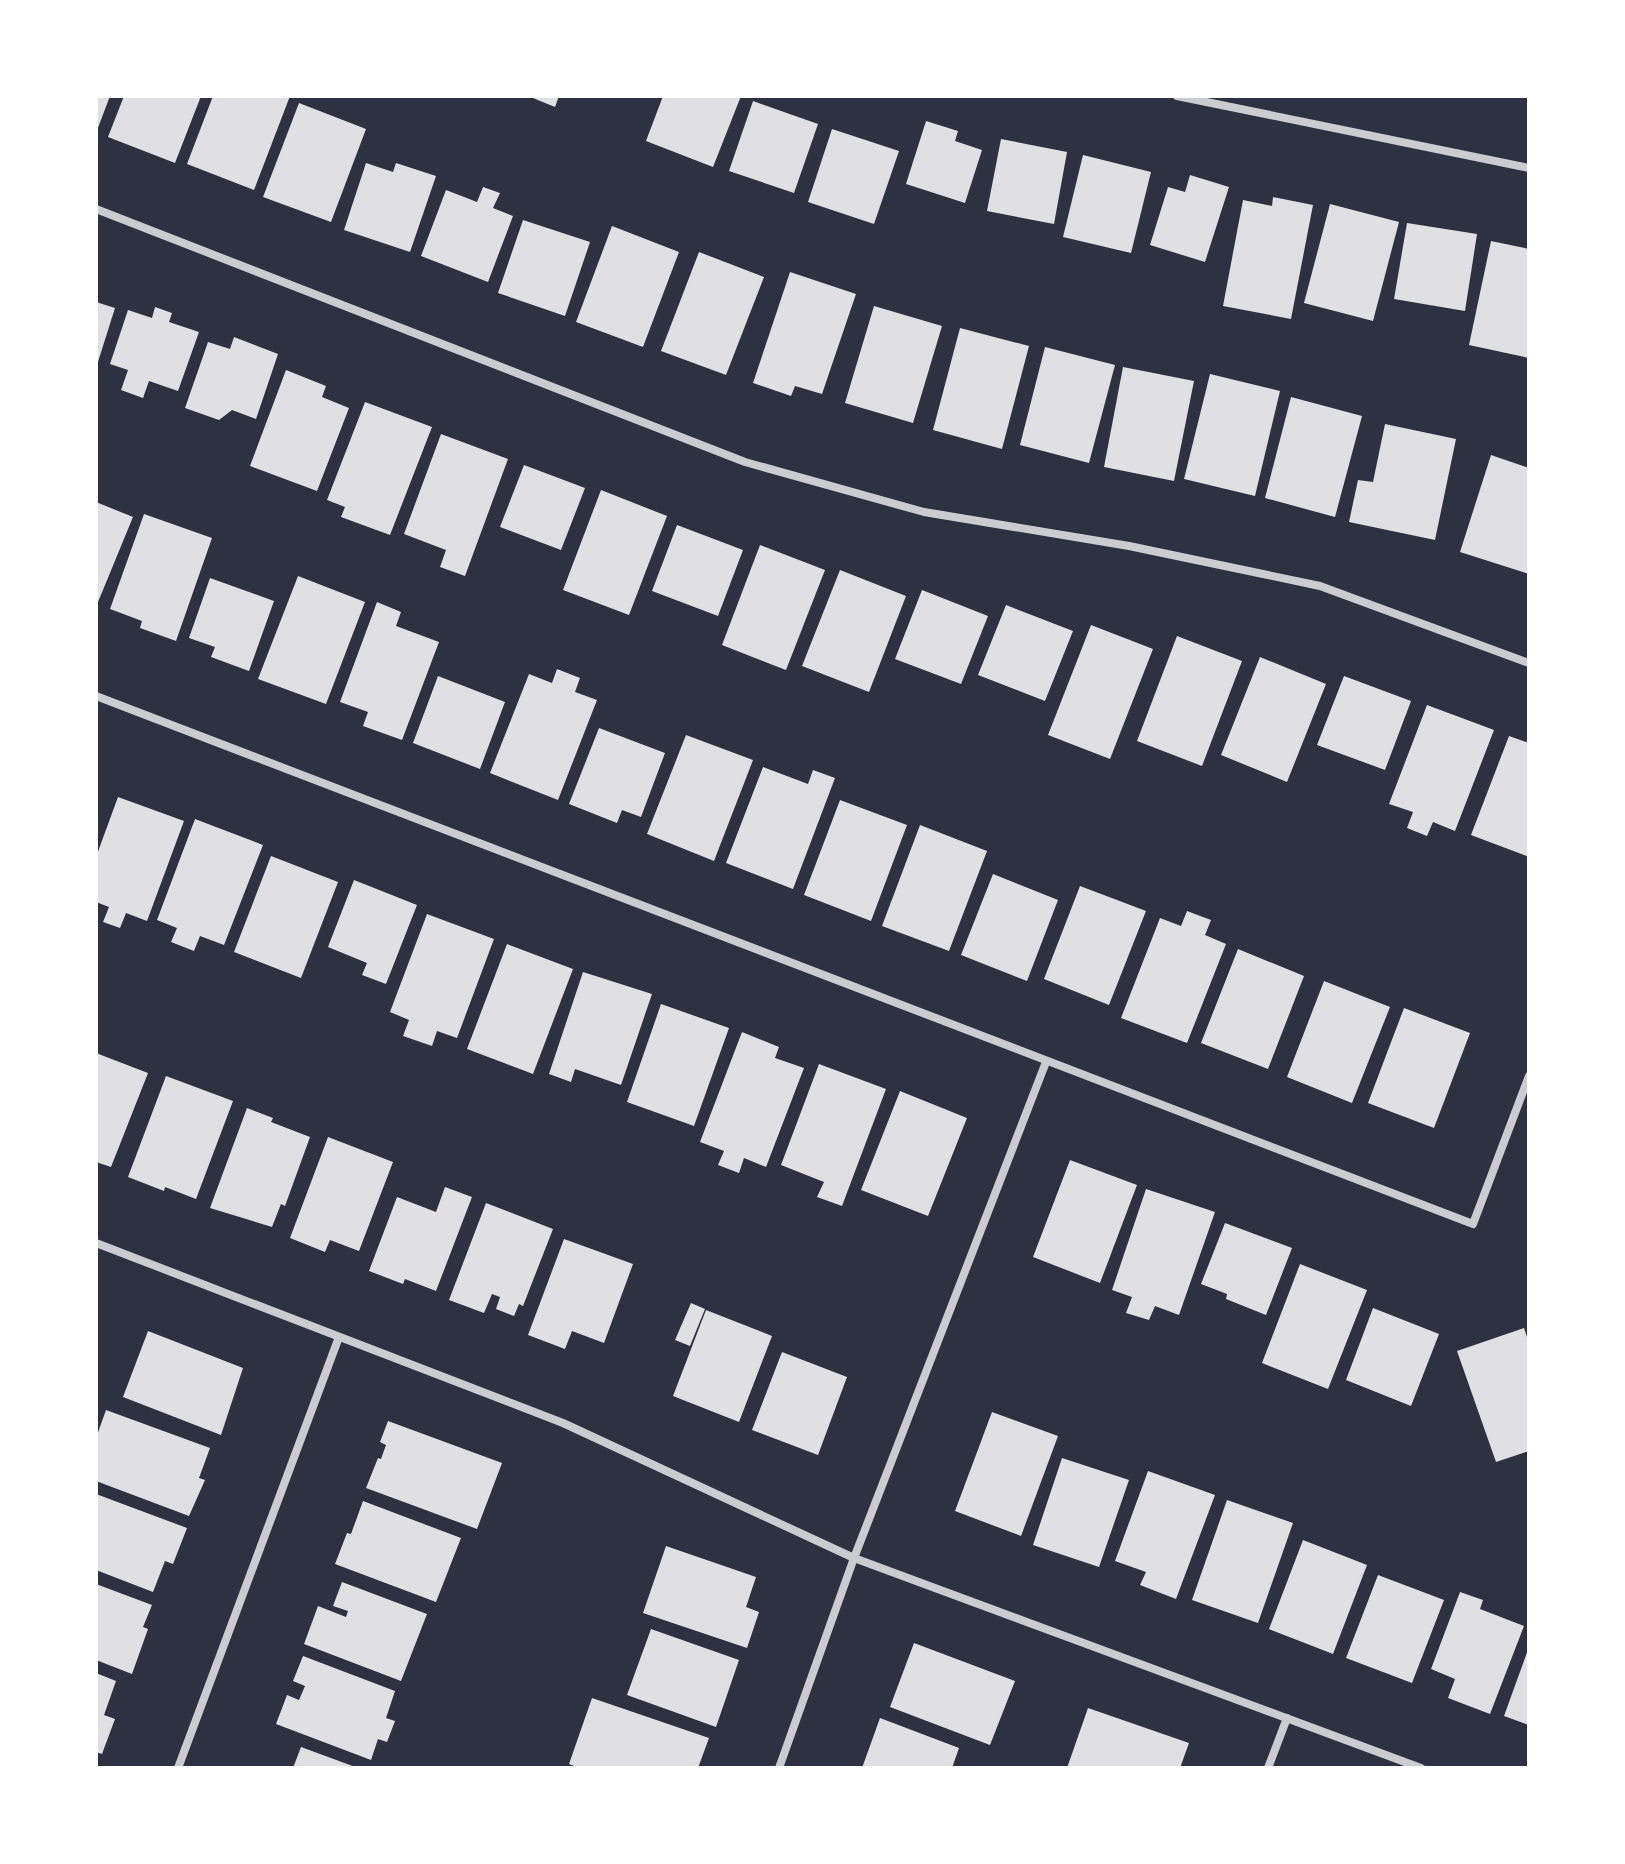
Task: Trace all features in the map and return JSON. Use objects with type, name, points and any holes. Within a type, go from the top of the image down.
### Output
[{"type":"street","points":[[1177,96],[1529,168]]},
{"type":"street","points":[[96,209],[745,462],[924,512],[1129,546],[1320,586],[1529,663]]},
{"type":"street","points":[[96,696],[1473,1224],[1529,1076]]},
{"type":"street","points":[[779,1768],[854,1558],[1046,1062]]},
{"type":"street","points":[[96,1243],[563,1423],[854,1558],[1421,1768]]},
{"type":"street","points":[[178,1768],[339,1337]]},
{"type":"street","points":[[1268,1768],[1287,1718]]},
{"type":"building","points":[[96,96],[110,96],[96,133]]},
{"type":"building","points":[[124,96],[201,96],[175,163],[108,137]]},
{"type":"building","points":[[213,96],[290,96],[254,190],[187,164]]},
{"type":"building","points":[[528,96],[559,96],[555,107]]},
{"type":"building","points":[[663,96],[741,96],[713,167],[646,141]]},
{"type":"building","points":[[753,101],[818,124],[794,193],[729,171]]},
{"type":"building","points":[[299,103],[366,129],[331,222],[263,197]]},
{"type":"building","points":[[926,121],[958,131],[955,141],[982,150],[965,203],[906,184]]},
{"type":"building","points":[[832,129],[899,151],[874,224],[808,202]]},
{"type":"building","points":[[1001,139],[1067,152],[1054,224],[987,211]]},
{"type":"building","points":[[1083,155],[1151,172],[1131,253],[1063,237]]},
{"type":"building","points":[[366,163],[393,172],[396,163],[436,176],[410,252],[344,230]]},
{"type":"building","points":[[1190,175],[1229,187],[1205,262],[1150,245],[1168,187],[1185,192]]},
{"type":"building","points":[[483,187],[500,193],[493,208],[513,216],[488,282],[421,256],[446,190],[477,202]]},
{"type":"building","points":[[1273,197],[1313,205],[1291,319],[1223,306],[1243,200],[1272,206]]},
{"type":"building","points":[[1330,204],[1399,222],[1373,321],[1304,303]]},
{"type":"building","points":[[523,220],[590,242],[565,316],[498,293]]},
{"type":"building","points":[[1407,223],[1477,234],[1465,311],[1394,299]]},
{"type":"building","points":[[612,226],[679,252],[643,347],[576,322]]},
{"type":"building","points":[[1491,241],[1529,249],[1529,358],[1469,345]]},
{"type":"building","points":[[699,252],[764,277],[726,375],[661,351]]},
{"type":"building","points":[[790,272],[856,294],[822,394],[795,386],[791,396],[753,383]]},
{"type":"building","points":[[96,302],[115,308],[97,365],[96,364]]},
{"type":"building","points":[[874,306],[942,326],[913,423],[845,403]]},
{"type":"building","points":[[155,307],[172,313],[169,322],[199,332],[178,391],[149,381],[143,398],[121,390],[128,370],[110,364],[128,310],[152,318]]},
{"type":"building","points":[[960,328],[1029,346],[1002,449],[933,430]]},
{"type":"building","points":[[234,337],[278,354],[256,419],[232,410],[219,420],[185,408],[208,342],[230,349]]},
{"type":"building","points":[[1045,347],[1115,365],[1089,463],[1020,445]]},
{"type":"building","points":[[1123,367],[1194,381],[1174,481],[1104,467]]},
{"type":"building","points":[[286,370],[326,386],[322,397],[349,408],[317,491],[250,466]]},
{"type":"building","points":[[1210,374],[1280,391],[1255,496],[1184,479]]},
{"type":"building","points":[[1291,397],[1362,416],[1335,517],[1265,498]]},
{"type":"building","points":[[365,402],[432,427],[390,535],[341,517],[345,507],[327,500]]},
{"type":"building","points":[[1385,424],[1456,439],[1435,540],[1349,522],[1358,480],[1373,482]]},
{"type":"building","points":[[441,434],[508,459],[465,576],[440,567],[446,550],[404,534]]},
{"type":"building","points":[[1491,455],[1529,468],[1529,574],[1460,552]]},
{"type":"building","points":[[524,465],[585,488],[561,550],[500,527]]},
{"type":"building","points":[[601,490],[667,516],[629,615],[563,590]]},
{"type":"building","points":[[96,502],[133,517],[98,602],[96,601]]},
{"type":"building","points":[[144,514],[212,538],[176,641],[140,628],[142,621],[110,609]]},
{"type":"building","points":[[677,525],[743,550],[718,616],[652,591]]},
{"type":"building","points":[[760,545],[825,570],[786,670],[722,645]]},
{"type":"building","points":[[840,570],[906,596],[869,692],[802,666]]},
{"type":"building","points":[[298,576],[365,602],[326,704],[258,679]]},
{"type":"building","points":[[210,578],[274,601],[249,671],[211,657],[215,647],[189,638]]},
{"type":"building","points":[[922,590],[988,616],[961,684],[895,659]]},
{"type":"building","points":[[377,602],[401,612],[396,626],[439,642],[402,740],[363,726],[368,712],[340,702]]},
{"type":"building","points":[[1006,605],[1073,631],[1045,701],[978,675]]},
{"type":"building","points":[[1091,625],[1153,649],[1110,759],[1048,735]]},
{"type":"building","points":[[1177,636],[1242,661],[1202,766],[1137,741]]},
{"type":"building","points":[[1260,657],[1326,684],[1287,782],[1221,755]]},
{"type":"building","points":[[557,669],[580,678],[575,692],[597,700],[558,800],[490,773],[529,674],[552,683]]},
{"type":"building","points":[[438,676],[505,702],[480,769],[413,743]]},
{"type":"building","points":[[1344,676],[1411,701],[1385,770],[1317,745]]},
{"type":"building","points":[[1427,705],[1494,730],[1455,831],[1433,822],[1427,836],[1407,828],[1413,812],[1389,804]]},
{"type":"building","points":[[599,728],[665,753],[641,817],[622,810],[617,823],[569,804]]},
{"type":"building","points":[[686,735],[753,760],[714,861],[647,834]]},
{"type":"building","points":[[1509,736],[1529,743],[1529,857],[1471,835]]},
{"type":"building","points":[[763,767],[808,784],[813,770],[835,778],[793,889],[726,863]]},
{"type":"building","points":[[118,797],[184,821],[147,921],[126,913],[120,928],[103,922],[109,907],[96,902],[96,857]]},
{"type":"building","points":[[840,800],[907,825],[871,921],[804,895]]},
{"type":"building","points":[[195,819],[263,845],[224,945],[200,936],[194,951],[171,942],[177,928],[157,920]]},
{"type":"building","points":[[920,825],[987,851],[949,951],[882,926]]},
{"type":"building","points":[[271,856],[338,882],[301,978],[234,952]]},
{"type":"building","points":[[993,874],[1058,900],[1027,981],[961,955]]},
{"type":"building","points":[[354,880],[417,905],[386,984],[362,975],[367,963],[328,947]]},
{"type":"building","points":[[1080,886],[1146,911],[1109,1005],[1044,979]]},
{"type":"building","points":[[1187,911],[1211,920],[1205,935],[1226,944],[1187,1043],[1121,1018],[1160,918],[1181,926]]},
{"type":"building","points":[[427,914],[494,939],[457,1038],[437,1031],[432,1046],[403,1036],[409,1020],[390,1012]]},
{"type":"building","points":[[507,944],[573,969],[533,1074],[467,1049]]},
{"type":"building","points":[[1238,949],[1304,976],[1268,1069],[1201,1043]]},
{"type":"building","points":[[583,972],[652,994],[621,1085],[575,1069],[571,1082],[549,1074]]},
{"type":"building","points":[[1324,981],[1390,1007],[1352,1103],[1287,1077]]},
{"type":"building","points":[[661,1004],[729,1028],[694,1126],[627,1102]]},
{"type":"building","points":[[1404,1008],[1470,1033],[1434,1128],[1368,1103]]},
{"type":"building","points":[[742,1032],[779,1047],[775,1058],[804,1068],[766,1167],[744,1158],[739,1173],[718,1165],[724,1151],[700,1142]]},
{"type":"building","points":[[96,1053],[148,1073],[111,1167],[96,1162]]},
{"type":"building","points":[[819,1064],[886,1089],[842,1206],[817,1197],[824,1182],[781,1165]]},
{"type":"building","points":[[166,1076],[233,1101],[196,1199],[128,1177]]},
{"type":"building","points":[[900,1091],[967,1118],[928,1216],[861,1190]]},
{"type":"building","points":[[247,1108],[273,1118],[271,1122],[310,1137],[285,1206],[281,1204],[272,1227],[210,1208]]},
{"type":"building","points":[[328,1137],[393,1162],[359,1251],[330,1240],[325,1252],[290,1238]]},
{"type":"building","points":[[1070,1160],[1137,1185],[1100,1283],[1033,1257]]},
{"type":"building","points":[[445,1187],[472,1197],[436,1291],[405,1279],[403,1284],[369,1271],[397,1197],[436,1212]]},
{"type":"building","points":[[1146,1189],[1215,1212],[1179,1315],[1155,1306],[1149,1320],[1126,1313],[1132,1297],[1112,1290]]},
{"type":"building","points":[[486,1203],[553,1229],[523,1306],[519,1304],[514,1316],[496,1309],[500,1297],[492,1294],[484,1313],[449,1300]]},
{"type":"building","points":[[1225,1223],[1292,1248],[1266,1315],[1226,1299],[1227,1294],[1201,1284]]},
{"type":"building","points":[[564,1239],[633,1264],[604,1343],[572,1331],[565,1349],[528,1335]]},
{"type":"building","points":[[1300,1264],[1367,1290],[1328,1389],[1262,1363]]},
{"type":"building","points":[[691,1303],[705,1309],[690,1346],[675,1340]]},
{"type":"building","points":[[1373,1308],[1439,1334],[1411,1406],[1346,1380]]},
{"type":"building","points":[[706,1310],[772,1336],[739,1422],[673,1396]]},
{"type":"building","points":[[1524,1328],[1529,1343],[1529,1451],[1496,1462],[1457,1351]]},
{"type":"building","points":[[148,1331],[243,1368],[221,1435],[123,1397]]},
{"type":"building","points":[[782,1352],[847,1377],[818,1455],[752,1430]]},
{"type":"building","points":[[106,1410],[210,1448],[199,1478],[205,1480],[189,1516],[96,1481],[96,1438]]},
{"type":"building","points":[[992,1412],[1058,1436],[1021,1536],[955,1511]]},
{"type":"building","points":[[388,1421],[502,1463],[477,1529],[366,1488],[386,1445],[380,1442]]},
{"type":"building","points":[[1062,1458],[1129,1480],[1099,1567],[1033,1545]]},
{"type":"building","points":[[1148,1471],[1215,1495],[1176,1599],[1140,1585],[1146,1572],[1115,1561]]},
{"type":"building","points":[[96,1494],[187,1528],[173,1564],[165,1561],[153,1592],[96,1570]]},
{"type":"building","points":[[1227,1500],[1293,1523],[1258,1623],[1192,1600]]},
{"type":"building","points":[[363,1501],[461,1538],[436,1602],[335,1564],[347,1533],[351,1534]]},
{"type":"building","points":[[1303,1540],[1367,1565],[1333,1654],[1269,1629]]},
{"type":"building","points":[[666,1546],[756,1577],[746,1607],[759,1612],[747,1648],[643,1613]]},
{"type":"building","points":[[1378,1575],[1444,1600],[1412,1683],[1346,1658]]},
{"type":"building","points":[[342,1582],[427,1614],[401,1681],[304,1644],[318,1606],[346,1617],[348,1611],[333,1606]]},
{"type":"building","points":[[96,1584],[152,1605],[143,1627],[148,1629],[132,1674],[96,1660]]},
{"type":"building","points":[[1460,1592],[1483,1600],[1480,1609],[1524,1626],[1490,1714],[1448,1698],[1455,1679],[1431,1669]]},
{"type":"building","points":[[651,1629],[739,1660],[716,1727],[627,1695]]},
{"type":"building","points":[[914,1643],[1015,1681],[990,1745],[890,1707]]},
{"type":"building","points":[[1529,1647],[1529,1725],[1504,1716]]},
{"type":"building","points":[[303,1656],[395,1691],[386,1718],[395,1721],[387,1742],[378,1739],[371,1760],[276,1724],[287,1695],[299,1700],[305,1686],[293,1681]]},
{"type":"building","points":[[96,1673],[116,1681],[104,1715],[115,1719],[102,1754],[96,1752]]},
{"type":"building","points":[[592,1698],[709,1738],[698,1768],[579,1768],[569,1764]]},
{"type":"building","points":[[1088,1708],[1189,1743],[1180,1768],[1067,1768]]},
{"type":"building","points":[[880,1718],[959,1748],[952,1768],[862,1768]]},
{"type":"building","points":[[301,1747],[358,1768],[293,1768]]}]
